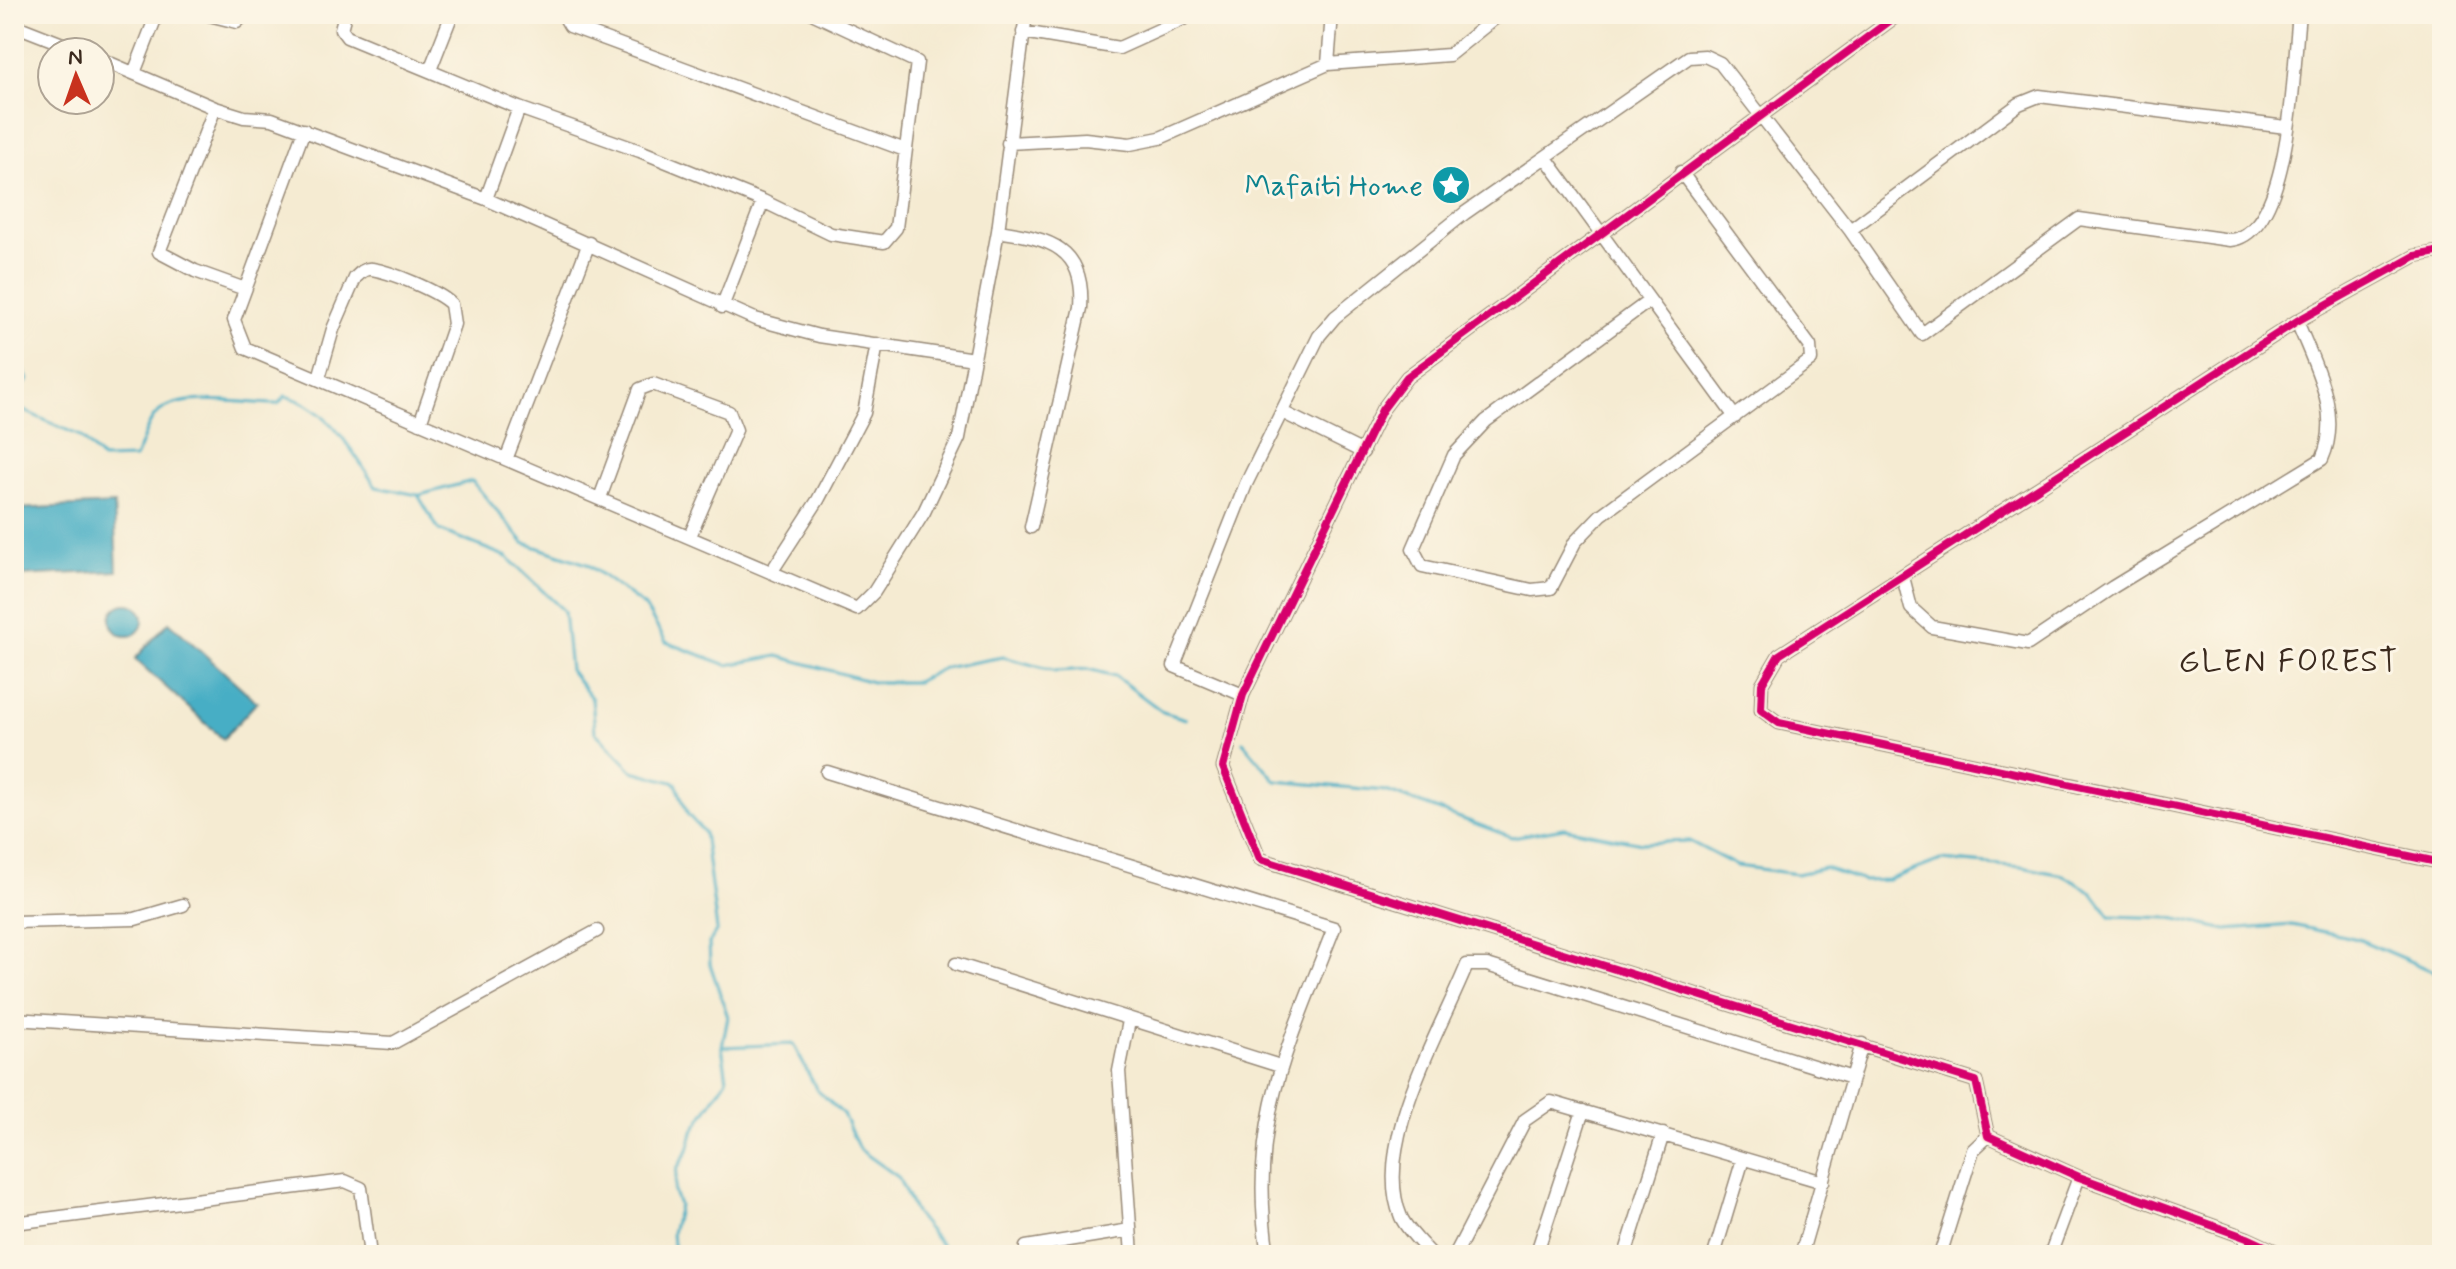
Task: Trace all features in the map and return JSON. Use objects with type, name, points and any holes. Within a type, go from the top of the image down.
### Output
[{"type":"street","points":[[134,73],[157,14]]},
{"type":"street","points":[[205,14],[228,22],[237,22],[245,14]]},
{"type":"street","points":[[345,14],[341,29],[347,37],[519,108],[640,151],[763,201],[831,234],[884,242],[896,228],[918,68],[915,59],[814,14]]},
{"type":"street","points":[[430,70],[452,14]]},
{"type":"street","points":[[563,14],[570,26],[905,150]]},
{"type":"street","points":[[304,130],[234,320],[245,348],[507,457],[857,609],[874,592],[924,512],[959,438],[998,231],[1026,14]]},
{"type":"street","points":[[1023,32],[1119,48],[1194,14]]},
{"type":"street","points":[[1328,64],[1332,14]]},
{"type":"street","points":[[1008,143],[1085,139],[1146,143],[1328,64],[1449,55],[1500,14]]},
{"type":"street","points":[[1899,14],[1407,377],[1382,410],[1243,695],[1223,767],[1260,859],[1976,1081],[1988,1136]]},
{"type":"street","points":[[1243,695],[1174,666],[1246,484],[1306,356],[1335,317],[1465,213],[1689,57],[1705,56],[1720,63],[1850,230],[1922,334],[2079,219],[2239,239],[2256,226],[2276,195],[2299,14]]},
{"type":"street","points":[[14,25],[42,36]]},
{"type":"street","points":[[116,66],[215,108],[244,117],[272,119],[486,199],[589,243],[722,307],[793,331],[974,359]]},
{"type":"street","points":[[1850,230],[2019,104],[2039,96],[2286,127]]},
{"type":"street","points":[[215,108],[159,252],[245,289]]},
{"type":"street","points":[[486,199],[519,108]]},
{"type":"street","points":[[1546,158],[1735,417]]},
{"type":"street","points":[[1649,301],[1486,421],[1463,442],[1454,455],[1413,549],[1415,557],[1425,568],[1547,590],[1554,585],[1575,542],[1601,515],[1811,360],[1811,350],[1681,172]]},
{"type":"street","points":[[722,307],[763,201]]},
{"type":"street","points":[[998,231],[1049,241],[1069,256],[1080,278],[1081,308],[1031,527]]},
{"type":"street","points":[[507,457],[589,243]]},
{"type":"street","points":[[2442,251],[2415,256],[2297,321],[1779,655],[1762,684],[1761,710],[1779,723],[2442,863]]},
{"type":"street","points":[[319,378],[333,329],[355,278],[361,272],[373,269],[426,289],[451,304],[454,324],[420,423]]},
{"type":"street","points":[[1903,577],[1911,608],[1932,627],[2028,644],[2113,587],[2322,459],[2329,443],[2329,405],[2297,321]]},
{"type":"street","points":[[772,571],[818,500],[857,427],[867,402],[877,344]]},
{"type":"street","points":[[600,498],[640,389],[645,385],[653,384],[729,412],[736,430],[690,536]]},
{"type":"street","points":[[1282,412],[1363,452]]},
{"type":"street","points":[[827,772],[1334,928],[1280,1066],[1267,1111],[1263,1151],[1263,1222],[1268,1255]]},
{"type":"street","points":[[14,922],[135,919],[183,905]]},
{"type":"street","points":[[14,1019],[393,1043],[597,931]]},
{"type":"street","points":[[956,964],[1129,1021],[1280,1066]]},
{"type":"street","points":[[1432,1255],[1402,1219],[1394,1194],[1394,1167],[1404,1110],[1467,965],[1487,965],[1852,1078]]},
{"type":"street","points":[[1129,1021],[1119,1071],[1132,1255]]},
{"type":"street","points":[[1801,1255],[1862,1044]]},
{"type":"street","points":[[1455,1255],[1525,1120],[1551,1102],[1823,1182]]},
{"type":"street","points":[[1536,1255],[1583,1111]]},
{"type":"street","points":[[1625,1255],[1663,1134]]},
{"type":"street","points":[[1988,1136],[2079,1177],[2247,1238],[2284,1255]]},
{"type":"street","points":[[1940,1255],[1973,1150],[1988,1136]]},
{"type":"street","points":[[1714,1255],[1743,1159]]},
{"type":"street","points":[[2050,1255],[2079,1177]]},
{"type":"street","points":[[14,1223],[345,1181],[361,1188],[370,1255]]},
{"type":"street","points":[[1026,1247],[1130,1230]]},
{"type":"street","points":[[2241,1255],[2247,1238]]},
{"type":"water","points":[[114,504],[117,571],[19,576],[16,509]]},
{"type":"water","points":[[127,604],[139,608],[143,620],[139,632],[127,636],[115,632],[111,620],[115,608]]},
{"type":"water","points":[[169,622],[257,702],[223,739],[135,659]]},
{"type":"waterway","points":[[14,352],[28,380],[15,395],[20,409],[80,436],[102,459],[135,458],[153,418],[177,403],[211,400],[278,404],[285,396],[301,402],[338,432],[376,487],[418,495],[439,530],[507,557],[564,611],[570,670],[592,699],[595,732],[633,771],[676,783],[688,815],[704,832],[717,930],[709,943],[710,964],[728,1017],[722,1047],[727,1079],[694,1129],[688,1150],[677,1169],[674,1192],[679,1205],[672,1233],[674,1255]]},
{"type":"waterway","points":[[420,495],[472,481],[524,543],[587,564],[645,607],[666,642],[727,665],[778,656],[872,682],[916,682],[943,668],[1003,657],[1056,671],[1088,669],[1115,676],[1163,712],[1186,719]]},
{"type":"waterway","points":[[1243,742],[1276,781],[1386,791],[1512,837],[1564,828],[1642,843],[1689,841],[1737,866],[1797,874],[1825,868],[1864,881],[1888,880],[1941,860],[2022,867],[2063,875],[2092,892],[2110,916],[2172,918],[2227,930],[2292,925],[2358,939],[2442,975]]},
{"type":"waterway","points":[[722,1047],[793,1044],[817,1090],[843,1114],[859,1149],[898,1177],[915,1213],[943,1247],[961,1255]]},
{"type":"cycle path","points":[[1899,14],[1407,377],[1382,410],[1243,695],[1223,767],[1260,859],[1976,1081],[1988,1136],[2079,1177],[2247,1238],[2284,1255]]},
{"type":"cycle path","points":[[2442,251],[2415,256],[2297,321],[1779,655],[1762,684],[1761,710],[1779,723],[2442,863]]},
{"type":"place","name":"Mafaiti Home","points":[[1451,185]]},
{"type":"district","name":"GLEN FOREST","points":[[2289,660]]}]
